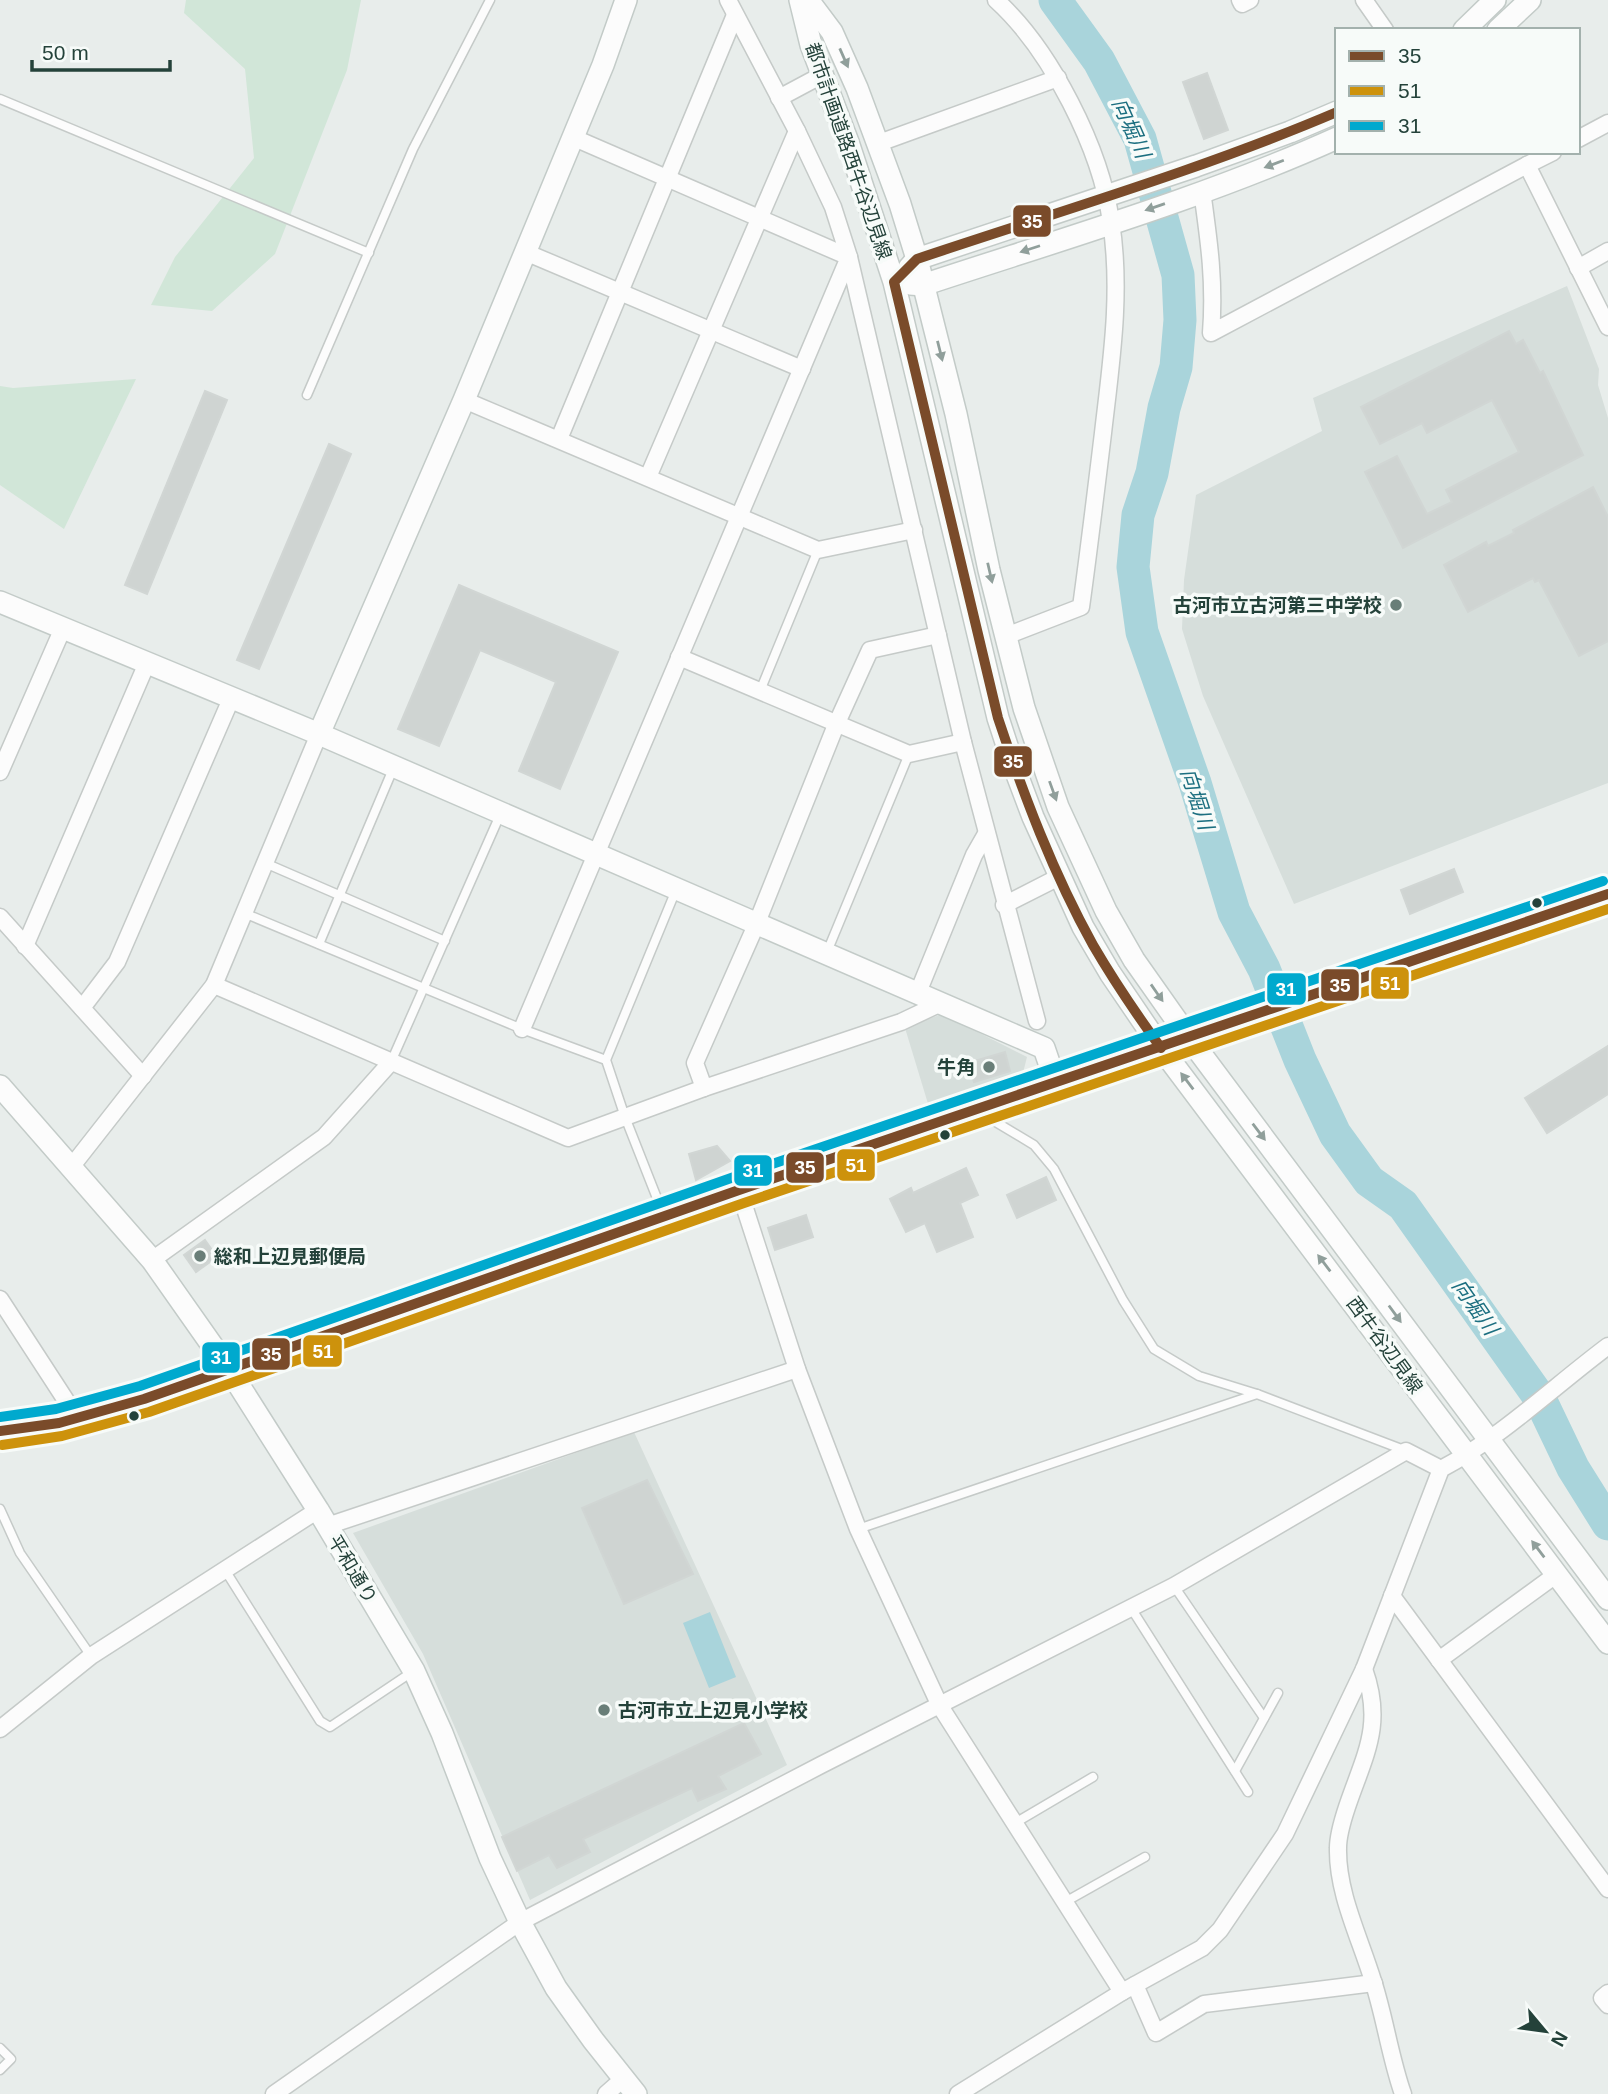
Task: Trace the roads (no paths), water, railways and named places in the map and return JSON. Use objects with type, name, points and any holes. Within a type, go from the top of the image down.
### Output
[{"type":"street","points":[[72,1166],[214,985],[318,734],[464,400],[613,39],[626,0]]},
{"type":"street","name":"都市計画道路西牛谷辺見線","points":[[800,0],[811,45],[865,191],[894,282],[998,719],[1029,806],[1083,927],[1161,1048]]},
{"type":"street","name":"都市計画道路西牛谷辺見線","points":[[808,0],[832,32],[879,143],[917,259],[1024,708],[1058,807],[1107,911],[1134,960],[1189,1038]]},
{"type":"street","points":[[996,0],[1013,15],[1058,78],[1085,133],[1109,195],[1115,221],[1116,280],[1114,335],[1081,607],[1006,636]]},
{"type":"street","points":[[1240,0],[1242,4],[1250,0]]},
{"type":"street","points":[[1364,0],[1384,28]]},
{"type":"street","points":[[1466,28],[1495,0]]},
{"type":"street","points":[[1500,28],[1530,0]]},
{"type":"street","points":[[731,7],[797,131],[833,208],[849,257],[963,742],[1004,905],[1037,1021]]},
{"type":"street","points":[[559,439],[667,178],[731,7]]},
{"type":"street","points":[[779,98],[822,75]]},
{"type":"street","points":[[879,143],[1058,78]]},
{"type":"street","points":[[894,282],[917,259],[1188,169],[1335,114]]},
{"type":"street","points":[[1580,138],[1608,124]]},
{"type":"street","points":[[648,477],[797,131]]},
{"type":"street","points":[[572,137],[849,257]]},
{"type":"street","points":[[894,282],[923,285],[1197,193],[1335,139]]},
{"type":"street","points":[[1197,193],[1211,252],[1214,295],[1210,333],[1549,154]]},
{"type":"street","points":[[1527,165],[1608,327]]},
{"type":"street","points":[[1578,268],[1608,251]]},
{"type":"street","points":[[525,252],[802,369]]},
{"type":"street","points":[[522,1029],[849,257]]},
{"type":"street","points":[[464,400],[818,550],[914,530]]},
{"type":"street","points":[[0,602],[318,734],[1044,1048],[1056,1083]]},
{"type":"street","points":[[0,772],[63,628]]},
{"type":"street","points":[[705,1088],[695,1063],[756,925],[836,725],[870,650],[938,635]]},
{"type":"street","points":[[679,657],[909,754],[963,742]]},
{"type":"street","points":[[25,946],[147,663]]},
{"type":"street","points":[[82,1008],[117,962],[231,699]]},
{"type":"street","points":[[917,995],[974,855],[986,834]]},
{"type":"street","points":[[1004,905],[1059,877]]},
{"type":"street","points":[[0,1430],[78,1419],[146,1400],[228,1368],[739,1190],[1608,894]]},
{"type":"street","points":[[0,917],[143,1076]]},
{"type":"street","points":[[214,985],[568,1138],[705,1088],[901,1022],[939,1004]]},
{"type":"street","name":"西牛谷辺見線","points":[[1189,1038],[1608,1600]]},
{"type":"street","name":"西牛谷辺見線","points":[[1161,1048],[1608,1643]]},
{"type":"street","points":[[152,1260],[324,1138],[391,1062]]},
{"type":"street","name":"平和通り","points":[[0,1086],[152,1260],[228,1368],[323,1518],[414,1671],[520,1922],[556,1988],[630,2087]]},
{"type":"street","points":[[739,1190],[797,1369],[859,1529],[940,1706],[1065,1902],[1128,1988],[1156,2033],[1204,2004],[1374,1983]]},
{"type":"street","points":[[0,1299],[78,1419]]},
{"type":"street","points":[[958,2094],[1128,1988],[1202,1948],[1220,1930],[1285,1834],[1364,1669],[1441,1469],[1488,1440],[1608,1346]]},
{"type":"street","points":[[0,1728],[91,1656],[225,1570],[323,1518],[797,1369]]},
{"type":"street","points":[[275,2094],[520,1922],[1174,1586],[1406,1451],[1441,1469]]},
{"type":"street","points":[[1439,1660],[1557,1574]]},
{"type":"street","points":[[1392,1597],[1608,1889]]},
{"type":"street","points":[[1364,1669],[1371,1689],[1374,1717],[1371,1736],[1344,1817],[1338,1845],[1338,1861],[1353,1924],[1374,1983],[1403,2094]]},
{"type":"street","points":[[1608,1993],[1602,1998],[1608,2005]]},
{"type":"street","points":[[606,2094],[630,2087]]},
{"type":"lane","points":[[307,395],[413,149],[490,0]]},
{"type":"lane","points":[[0,99],[369,253]]},
{"type":"lane","points":[[760,691],[818,550]]},
{"type":"lane","points":[[826,955],[909,754]]},
{"type":"lane","points":[[319,944],[394,767]]},
{"type":"lane","points":[[391,1062],[501,813]]},
{"type":"lane","points":[[265,863],[445,941]]},
{"type":"lane","points":[[664,1216],[606,1060],[676,890]]},
{"type":"lane","points":[[244,913],[522,1029],[606,1060]]},
{"type":"lane","points":[[976,1111],[1034,1145],[1054,1169],[1123,1300],[1154,1349],[1199,1376],[1256,1394],[1406,1451]]},
{"type":"lane","points":[[859,1529],[1256,1394]]},
{"type":"lane","points":[[0,1509],[20,1553],[91,1656]]},
{"type":"lane","points":[[225,1570],[320,1721],[330,1727],[414,1671]]},
{"type":"lane","points":[[1174,1586],[1264,1718]]},
{"type":"lane","points":[[1130,1608],[1248,1792]]},
{"type":"lane","points":[[1235,1771],[1278,1693]]},
{"type":"lane","points":[[1015,1823],[1093,1777]]},
{"type":"lane","points":[[1065,1902],[1145,1857]]},
{"type":"lane","points":[[0,2048],[11,2059],[0,2070]]},
{"type":"water","points":[[710,1612],[736,1677],[709,1688],[683,1623]]},
{"type":"waterway","name":"向堀川","points":[[1055,0],[1099,61],[1140,139],[1178,275],[1180,320],[1176,367],[1164,408],[1152,473],[1138,515],[1133,567],[1142,632],[1195,783],[1234,912],[1264,969],[1300,1060],[1335,1134],[1369,1181],[1403,1205],[1539,1397],[1573,1468],[1608,1524]]},
{"type":"place","name":"古河市立古河第三中学校","points":[[1396,605]]},
{"type":"place","name":"牛角","points":[[989,1067]]},
{"type":"place","name":"総和上辺見郵便局","points":[[200,1256]]},
{"type":"place","name":"古河市立上辺見小学校","points":[[604,1710]]}]
